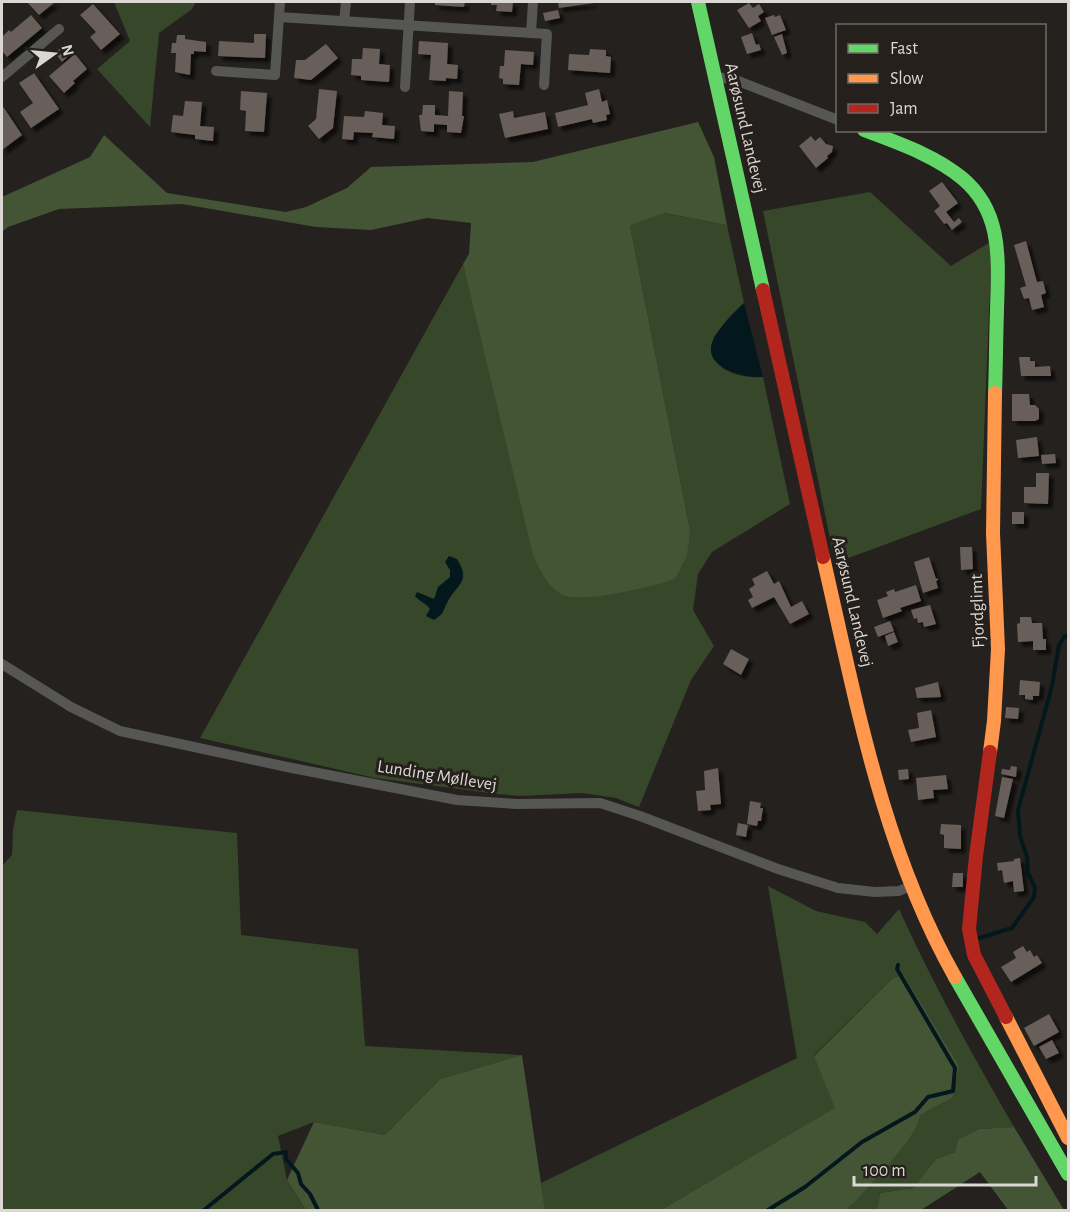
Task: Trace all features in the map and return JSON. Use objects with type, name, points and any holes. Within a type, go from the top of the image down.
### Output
[{"type":"street","points":[[216,71],[275,75],[280,2]]},
{"type":"street","points":[[344,21],[346,2]]},
{"type":"street","points":[[405,87],[410,2]]},
{"type":"street","points":[[531,33],[532,2]]},
{"type":"street","name":"Aarøsund Landevej","points":[[698,2],[860,720],[882,804],[911,886],[934,940],[1068,1174]]},
{"type":"street","points":[[279,17],[547,33],[544,85]]},
{"type":"street","points":[[2,77],[59,29]]},
{"type":"street","points":[[715,77],[733,79],[836,120]]},
{"type":"street","name":"Fjordglimt","points":[[869,132],[932,157],[955,172],[986,206],[998,248],[993,533],[998,649],[994,721],[969,929],[974,955],[1068,1138]]},
{"type":"street","name":"Lunding Møllevej","points":[[2,664],[71,708],[120,731],[457,800],[516,804],[600,803],[625,810],[778,869],[838,888],[875,892],[900,891],[911,886]]},
{"type":"green space","points":[[114,2],[196,2],[192,9],[159,33],[150,127],[97,69],[130,41]]},
{"type":"green space","points":[[698,122],[714,157],[727,225],[664,213],[630,226],[690,530],[687,555],[675,579],[599,596],[570,597],[561,594],[547,581],[534,557],[463,264],[469,254],[471,223],[427,218],[371,230],[316,227],[182,204],[59,209],[8,227],[2,232],[2,197],[90,157],[104,135],[167,193],[286,212],[306,207],[347,188],[371,167],[533,162]]},
{"type":"green space","points":[[870,192],[951,266],[992,241],[981,509],[835,563],[763,211]]},
{"type":"green space","points":[[663,213],[727,225],[744,303],[714,337],[717,359],[721,366],[731,373],[763,377],[790,504],[712,552],[698,574],[693,610],[714,646],[691,680],[639,807],[616,798],[582,793],[521,796],[375,778],[200,738],[463,264],[474,307],[690,530],[630,226]]},
{"type":"green space","points":[[17,810],[237,833],[241,935],[358,949],[365,1046],[522,1055],[440,1079],[385,1135],[314,1122],[278,1136],[287,1180],[306,1210],[2,1210],[2,866],[12,855]]},
{"type":"green space","points":[[768,886],[816,911],[865,922],[877,934],[899,909],[954,1020],[1014,1127],[979,1129],[958,1139],[955,1152],[936,1159],[913,1188],[880,1193],[877,1210],[846,1210],[853,1204],[903,974],[892,979],[814,1055],[836,1108],[661,1210],[545,1210],[541,1183],[797,1058]]},
{"type":"green space","points":[[903,974],[959,1066],[953,1097],[920,1115],[912,1135],[853,1204],[846,1210],[661,1210],[835,1108],[814,1056],[892,979]]},
{"type":"green space","points":[[522,1055],[545,1210],[306,1210],[287,1180],[314,1122],[385,1135],[440,1079]]},
{"type":"green space","points":[[1014,1127],[1064,1210],[1008,1210],[980,1172],[921,1210],[877,1210],[880,1193],[913,1188],[936,1159],[955,1152],[958,1139],[979,1129]]},
{"type":"water","points":[[744,303],[763,377],[730,371],[716,362],[712,356],[711,348],[715,337]]},
{"type":"water","points":[[449,556],[457,559],[463,578],[442,614],[434,620],[426,616],[430,609],[427,605],[415,596],[417,592],[434,599],[438,587],[450,577],[450,570],[445,562]]},
{"type":"building","points":[[27,2],[55,2],[39,15]]},
{"type":"building","points":[[435,2],[465,2],[464,7],[435,5]]},
{"type":"building","points":[[491,2],[513,2],[512,12],[496,11],[497,5],[491,5]]},
{"type":"building","points":[[558,2],[594,2],[594,3],[559,8]]},
{"type":"building","points":[[749,3],[753,8],[759,4],[764,12],[758,16],[761,21],[749,28],[737,10]]},
{"type":"building","points":[[93,4],[120,34],[101,50],[90,37],[96,32],[80,15]]},
{"type":"building","points":[[558,10],[560,18],[545,21],[543,13]]},
{"type":"building","points":[[31,15],[42,28],[7,57],[2,51],[2,37]]},
{"type":"building","points":[[774,15],[775,17],[780,15],[786,30],[772,35],[765,18]]},
{"type":"building","points":[[752,33],[756,45],[759,44],[761,50],[747,54],[741,37]]},
{"type":"building","points":[[254,34],[266,34],[265,58],[218,56],[219,41],[254,43]]},
{"type":"building","points":[[782,34],[787,53],[782,55],[774,37]]},
{"type":"building","points":[[177,35],[185,35],[185,39],[206,42],[206,52],[194,51],[194,54],[191,54],[190,75],[175,72],[176,53],[171,53],[172,43],[176,43]]},
{"type":"building","points":[[419,41],[448,43],[447,64],[458,65],[457,79],[429,80],[431,55],[418,54]]},
{"type":"building","points":[[65,44],[73,52],[62,62],[55,53]]},
{"type":"building","points":[[326,44],[338,58],[311,80],[294,78],[296,60],[305,60]]},
{"type":"building","points":[[363,48],[380,49],[379,64],[390,65],[389,82],[361,80],[361,76],[351,75],[352,59],[362,59]]},
{"type":"building","points":[[590,49],[606,50],[606,56],[611,57],[610,73],[568,70],[569,54],[589,55]]},
{"type":"building","points":[[505,50],[534,52],[533,65],[521,64],[519,85],[503,84],[503,79],[499,78],[500,66],[504,66]]},
{"type":"building","points":[[75,54],[87,69],[73,81],[75,83],[64,93],[49,76]]},
{"type":"building","points":[[34,73],[59,109],[31,128],[20,112],[33,103],[19,83]]},
{"type":"building","points":[[319,89],[337,91],[333,128],[319,139],[308,126],[316,119]]},
{"type":"building","points":[[599,89],[602,102],[607,100],[610,114],[606,115],[607,120],[593,123],[592,119],[558,127],[555,113],[588,105],[585,93]]},
{"type":"building","points":[[241,91],[267,93],[264,132],[245,131],[246,111],[240,110]]},
{"type":"building","points":[[449,91],[463,92],[462,116],[464,116],[461,133],[447,132],[447,125],[434,124],[434,132],[421,131],[419,115],[422,115],[423,105],[435,105],[435,115],[448,116]]},
{"type":"building","points":[[185,101],[202,102],[200,126],[214,127],[213,141],[195,139],[195,135],[171,132],[173,115],[183,116]]},
{"type":"building","points":[[2,105],[22,135],[2,150]]},
{"type":"building","points":[[365,111],[383,113],[382,125],[395,126],[394,139],[372,137],[373,133],[354,132],[353,140],[342,139],[344,116],[364,117]]},
{"type":"building","points":[[513,111],[514,118],[545,112],[548,129],[505,138],[499,114]]},
{"type":"building","points":[[811,136],[815,141],[820,137],[826,144],[833,146],[828,158],[816,168],[799,146]]},
{"type":"building","points":[[942,182],[958,203],[946,212],[954,222],[959,218],[962,222],[952,230],[934,211],[940,206],[929,191]]},
{"type":"building","points":[[1026,241],[1037,282],[1043,281],[1046,293],[1041,295],[1044,307],[1032,310],[1029,298],[1024,299],[1020,288],[1026,286],[1014,245]]},
{"type":"building","points":[[1019,357],[1030,357],[1030,361],[1035,361],[1035,367],[1050,366],[1051,376],[1021,376]]},
{"type":"building","points":[[1012,394],[1029,394],[1030,405],[1035,405],[1039,409],[1039,419],[1012,421]]},
{"type":"building","points":[[1037,437],[1039,456],[1018,458],[1016,440]]},
{"type":"building","points":[[1055,454],[1056,463],[1042,464],[1041,455]]},
{"type":"building","points":[[1036,473],[1049,473],[1048,504],[1024,503],[1024,487],[1036,487]]},
{"type":"building","points":[[1012,512],[1024,512],[1024,524],[1012,524]]},
{"type":"building","points":[[960,547],[972,547],[973,569],[961,570]]},
{"type":"building","points":[[929,557],[936,579],[938,578],[936,581],[938,588],[923,593],[914,562]]},
{"type":"building","points":[[767,571],[774,584],[779,581],[791,607],[802,601],[809,614],[790,624],[774,597],[752,608],[748,600],[753,597],[749,589],[755,585],[752,579]]},
{"type":"building","points":[[916,585],[921,601],[900,608],[902,611],[883,618],[877,600],[888,596],[886,592],[894,589],[895,592]]},
{"type":"building","points":[[930,605],[936,624],[924,627],[923,622],[918,623],[917,618],[914,619],[911,610]]},
{"type":"building","points":[[1020,617],[1031,617],[1032,623],[1042,623],[1046,650],[1033,650],[1033,641],[1018,642],[1017,624],[1020,623]]},
{"type":"building","points":[[890,621],[894,631],[878,637],[874,627]]},
{"type":"building","points":[[894,632],[898,642],[888,646],[885,636]]},
{"type":"building","points":[[731,649],[749,659],[741,675],[723,664]]},
{"type":"building","points":[[1020,680],[1040,682],[1039,696],[1033,696],[1033,700],[1025,699],[1025,695],[1019,695]]},
{"type":"building","points":[[938,682],[941,697],[917,698],[915,688]]},
{"type":"building","points":[[1006,707],[1019,708],[1018,719],[1005,718]]},
{"type":"building","points":[[931,710],[936,737],[911,742],[908,730],[919,728],[917,713]]},
{"type":"building","points":[[1011,766],[1017,767],[1016,777],[1001,774],[1002,769],[1010,770]]},
{"type":"building","points":[[718,768],[721,804],[710,805],[711,810],[698,811],[696,791],[705,790],[704,771]]},
{"type":"building","points":[[908,769],[909,779],[899,780],[898,770]]},
{"type":"building","points":[[946,775],[948,789],[933,790],[934,798],[918,800],[916,778]]},
{"type":"building","points":[[1002,777],[1013,779],[1004,818],[995,816]]},
{"type":"building","points":[[750,801],[761,803],[760,808],[763,808],[761,821],[758,821],[757,826],[747,824]]},
{"type":"building","points":[[738,823],[748,825],[746,837],[736,835]]},
{"type":"building","points":[[941,824],[961,825],[961,849],[944,848],[944,835],[940,834]]},
{"type":"building","points":[[1020,858],[1024,891],[1014,892],[1013,881],[1004,883],[1002,870],[998,871],[997,863]]},
{"type":"building","points":[[953,873],[963,873],[963,887],[952,887]]},
{"type":"building","points":[[1023,946],[1027,952],[1030,950],[1034,957],[1037,955],[1042,963],[1011,982],[1001,967],[1016,958],[1013,952]]},
{"type":"building","points":[[1049,1014],[1059,1032],[1034,1046],[1024,1028]]},
{"type":"building","points":[[1052,1040],[1059,1053],[1046,1059],[1039,1047]]},
{"type":"waterway","points":[[976,939],[1012,928],[1034,897],[1035,888],[1028,873],[1027,857],[1020,836],[1018,810],[1052,686],[1059,645],[1065,636],[1068,637]]},
{"type":"waterway","points":[[768,1210],[805,1187],[862,1142],[915,1112],[928,1097],[953,1091],[955,1068],[897,969],[898,965]]},
{"type":"waterway","points":[[204,1210],[273,1154],[286,1152],[286,1159],[298,1173],[301,1184],[310,1194],[318,1210]]},
{"type":"traffic: fast","points":[[698,2],[763,290]]},
{"type":"traffic: fast","points":[[869,132],[915,150],[951,170],[976,192],[985,207],[996,239],[998,274],[995,393]]},
{"type":"traffic: fast","points":[[955,977],[1068,1174]]},
{"type":"traffic: slow","points":[[990,752],[998,649],[993,533],[995,393]]},
{"type":"traffic: slow","points":[[823,557],[860,719],[890,825],[908,877],[955,977]]},
{"type":"traffic: slow","points":[[1006,1017],[1068,1138]]},
{"type":"traffic: jam","points":[[763,290],[823,557]]},
{"type":"traffic: jam","points":[[990,752],[969,929],[974,955],[1006,1017]]}]
